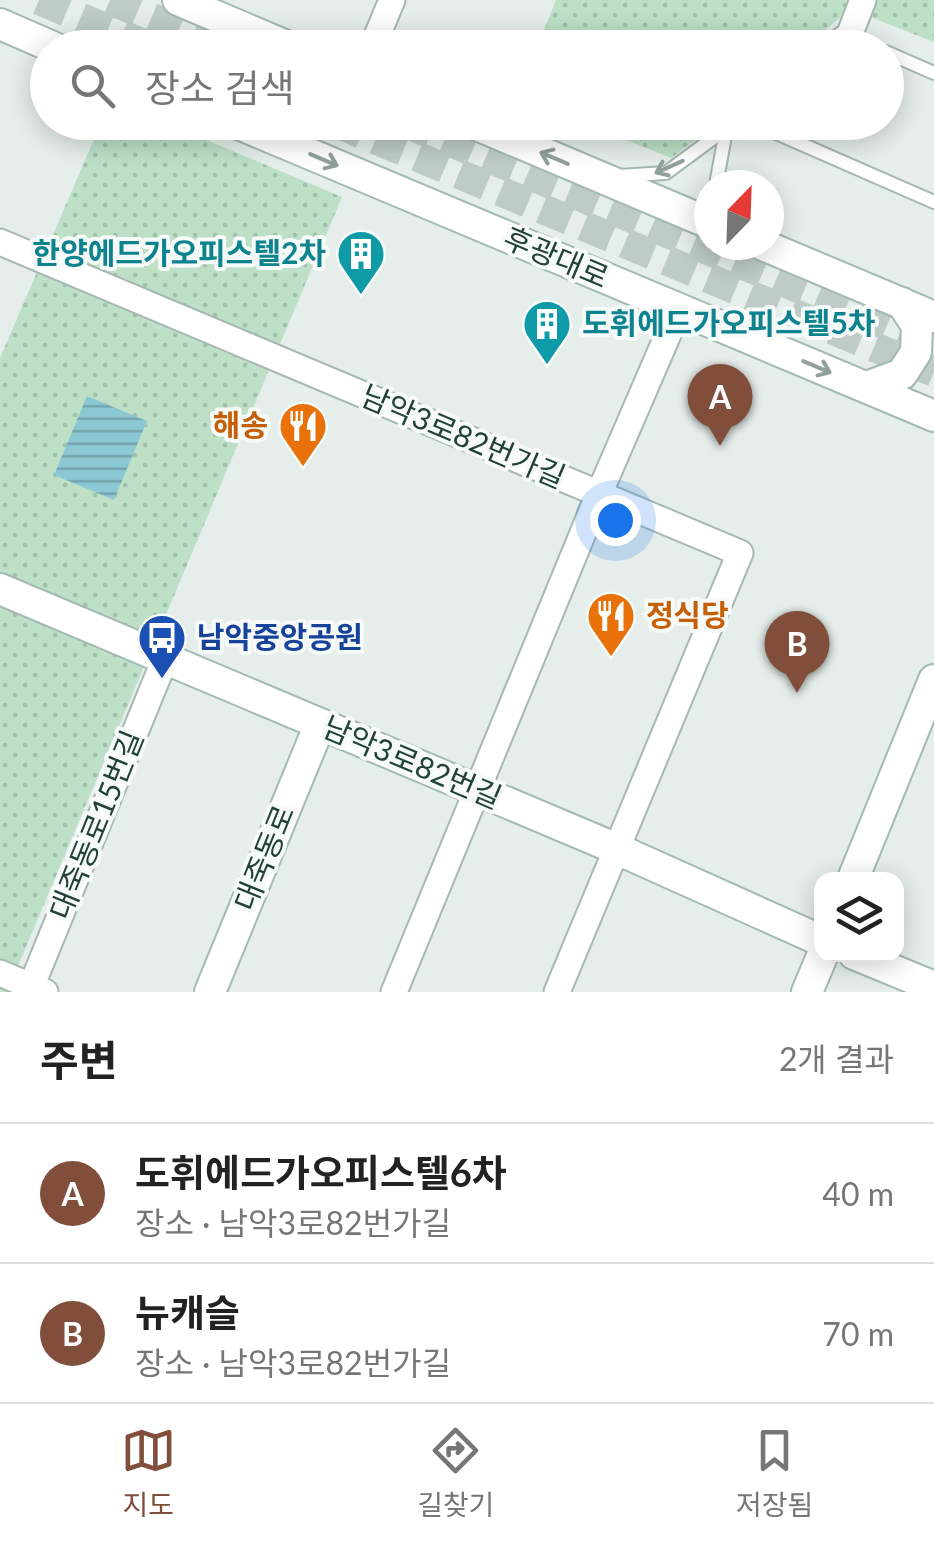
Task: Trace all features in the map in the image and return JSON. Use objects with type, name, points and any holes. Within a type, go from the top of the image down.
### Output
[{"type":"street","points":[[178,0],[249,30]]},
{"type":"street","points":[[380,30],[392,0]]},
{"type":"street","points":[[850,30],[863,0]]},
{"type":"street","points":[[0,24],[30,37]]},
{"type":"street","name":"후광대로","points":[[277,140],[934,416]]},
{"type":"street","points":[[512,140],[694,216]]},
{"type":"street","name":"남악3로82번가길","points":[[0,242],[740,553],[617,849]]},
{"type":"street","points":[[784,254],[934,316]]},
{"type":"street","points":[[866,388],[902,374],[916,352],[917,326],[902,303]]},
{"type":"street","points":[[394,992],[679,309]]},
{"type":"street","name":"남악3로82번길","points":[[0,589],[617,849],[814,937]]},
{"type":"street","name":"대죽동로15번길","points":[[35,990],[165,659]]},
{"type":"street","points":[[857,872],[934,680]]},
{"type":"street","name":"대죽동로","points":[[210,992],[320,724]]},
{"type":"street","points":[[556,992],[617,849]]},
{"type":"street","points":[[807,992],[820,962]]},
{"type":"street","points":[[873,962],[934,987]]},
{"type":"street","points":[[0,973],[35,990]]},
{"type":"lane","points":[[904,60],[934,73]]},
{"type":"lane","points":[[602,178],[666,173],[712,140]]},
{"type":"lane","points":[[719,170],[727,140]]},
{"type":"lane","points":[[791,140],[934,202]]},
{"type":"green space","points":[[556,0],[934,0],[934,42],[850,9],[825,30],[544,30]]},
{"type":"green space","points":[[94,140],[206,140],[342,197],[7,992],[0,992],[0,358]]},
{"type":"green space","points":[[627,140],[695,140],[671,158]]},
{"type":"water","points":[[87,396],[147,421],[114,500],[54,475]]},
{"type":"tunnel","points":[[39,0],[110,30]]},
{"type":"tunnel","points":[[110,0],[181,30]]},
{"type":"tunnel","points":[[377,140],[934,372]]},
{"type":"tunnel","points":[[446,140],[934,345]]},
{"type":"place","name":"한양에드가오피스텔2차","points":[[361,296]]},
{"type":"place","name":"도휘에드가오피스텔5차","points":[[547,366]]},
{"type":"place","name":"도휘에드가오피스텔6차","points":[[720,446]]},
{"type":"place","name":"해송","points":[[303,468]]},
{"type":"place","name":"정식당","points":[[611,658]]},
{"type":"place","name":"남악중앙공원","points":[[162,680]]},
{"type":"place","name":"뉴캐슬","points":[[797,693]]}]
